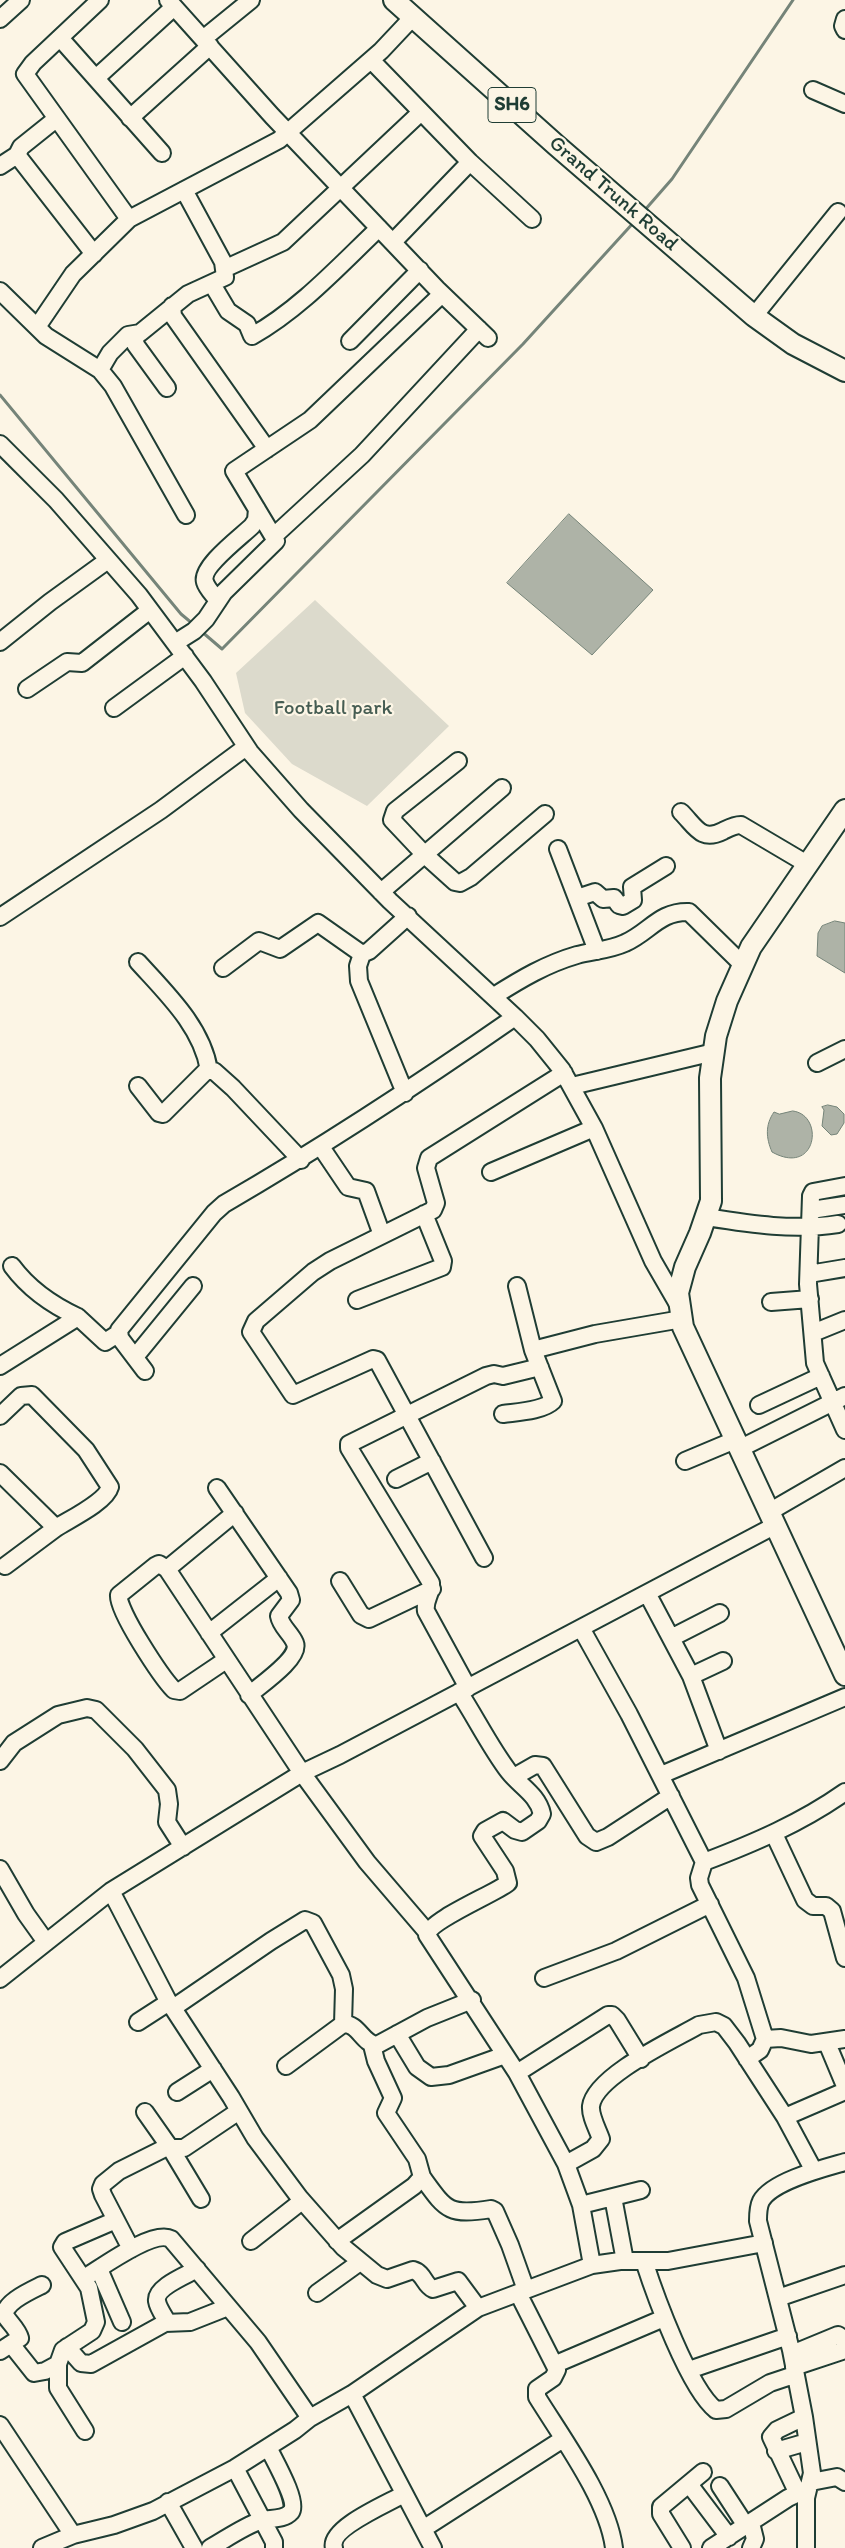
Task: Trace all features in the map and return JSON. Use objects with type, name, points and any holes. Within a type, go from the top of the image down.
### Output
[{"type":"main road","name":"Grand Trunk Road","points":[[394,0],[754,316],[793,344],[844,368]]},
{"type":"main road","points":[[845,810],[752,946],[727,1001],[714,1052],[710,1078],[710,1201],[682,1275],[678,1292],[683,1327],[771,1519],[839,1648],[845,1675]]},
{"type":"street","points":[[0,19],[21,0]]},
{"type":"street","points":[[100,0],[33,63],[25,74],[128,219]]},
{"type":"street","points":[[130,118],[206,42],[252,0]]},
{"type":"street","points":[[96,78],[171,3],[287,132],[442,294],[484,334],[362,455],[274,536]]},
{"type":"street","points":[[37,328],[73,274],[128,219],[279,140],[371,60],[413,17]]},
{"type":"street","points":[[845,19],[843,26],[845,30]]},
{"type":"street","points":[[60,38],[162,153]]},
{"type":"street","points":[[371,60],[420,113],[532,219]]},
{"type":"street","points":[[814,90],[845,104]]},
{"type":"street","points":[[224,269],[283,242],[420,113]]},
{"type":"street","points":[[0,166],[17,155],[22,147],[56,119]]},
{"type":"street","points":[[17,155],[94,254]]},
{"type":"street","points":[[393,242],[470,162]]},
{"type":"street","points":[[100,370],[103,361],[120,341],[128,335],[140,333],[188,294],[225,277],[224,262],[184,190]]},
{"type":"street","points":[[754,316],[838,212]]},
{"type":"street","points":[[212,284],[228,311],[247,324],[252,336],[278,321],[379,228]]},
{"type":"street","points":[[350,341],[420,270]]},
{"type":"street","points":[[0,290],[46,336],[100,370],[113,386],[186,515]]},
{"type":"street","points":[[114,708],[180,650],[236,579],[276,541],[234,471],[323,409],[442,294]]},
{"type":"street","points":[[172,306],[172,316],[267,449]]},
{"type":"street","points":[[136,334],[135,344],[167,388]]},
{"type":"street","points":[[2,450],[56,500],[150,610],[246,746],[301,810],[381,892],[494,996],[537,1039],[568,1080],[594,1128],[649,1253],[681,1313],[533,1350]]},
{"type":"street","points":[[218,601],[204,582],[204,575],[217,558],[252,526],[256,520],[257,509]]},
{"type":"street","points":[[0,642],[50,602],[108,560]]},
{"type":"street","points":[[27,689],[67,662],[82,663],[150,610]]},
{"type":"street","points":[[0,916],[161,810],[246,746]]},
{"type":"street","points":[[458,761],[393,816],[394,824],[425,855],[460,883],[471,877],[545,814]]},
{"type":"street","points":[[381,892],[502,788]]},
{"type":"street","points":[[681,812],[704,835],[712,836],[734,825],[741,825],[807,864]]},
{"type":"street","points":[[558,849],[597,951]]},
{"type":"street","points":[[577,898],[595,892],[603,900],[614,898],[622,906],[633,900],[631,892],[634,885],[666,866]]},
{"type":"street","points":[[494,996],[531,972],[577,955],[626,943],[651,924],[675,912],[689,912],[743,965]]},
{"type":"street","points":[[405,1093],[368,1006],[359,981],[358,966],[362,954],[369,951],[408,916]]},
{"type":"street","points":[[223,968],[259,941],[280,949],[318,923],[362,954]]},
{"type":"street","points":[[138,962],[166,993],[202,1043],[210,1070]]},
{"type":"street","points":[[12,1266],[23,1280],[55,1306],[78,1317],[106,1342],[119,1333],[214,1213],[224,1204],[301,1160],[405,1093],[515,1017]]},
{"type":"street","points":[[817,1063],[845,1049]]},
{"type":"street","points":[[484,1558],[380,1363],[373,1359],[293,1395],[251,1332],[256,1321],[313,1272],[435,1208],[436,1203],[426,1168],[429,1158],[568,1080],[714,1052]]},
{"type":"street","points":[[138,1086],[163,1114],[174,1101],[210,1070]]},
{"type":"street","points":[[210,1070],[214,1071],[233,1088],[301,1160]]},
{"type":"street","points":[[490,1172],[594,1128]]},
{"type":"street","points":[[321,1147],[348,1187],[366,1191],[382,1235]]},
{"type":"street","points":[[845,1186],[813,1192],[809,1274],[815,1363],[821,1376],[839,1399],[845,1430]]},
{"type":"street","points":[[811,1210],[845,1205]]},
{"type":"street","points":[[357,1300],[442,1267],[443,1261],[424,1214]]},
{"type":"street","points":[[705,1217],[774,1227],[811,1228],[838,1224]]},
{"type":"street","points":[[809,1274],[845,1268]]},
{"type":"street","points":[[135,1357],[194,1286]]},
{"type":"street","points":[[503,1414],[549,1405],[553,1401],[533,1350],[517,1286]]},
{"type":"street","points":[[771,1302],[810,1299]]},
{"type":"street","points":[[0,1366],[78,1317]]},
{"type":"street","points":[[812,1333],[845,1320]]},
{"type":"street","points":[[119,1333],[146,1371]]},
{"type":"street","points":[[427,1932],[441,1921],[508,1883],[505,1871],[484,1840],[482,1833],[504,1821],[515,1830],[522,1832],[538,1821],[542,1814],[528,1790],[514,1777],[464,1690],[426,1611],[426,1601],[432,1589],[432,1583],[349,1448],[351,1441],[486,1376],[494,1374],[503,1376],[540,1368]]},
{"type":"street","points":[[759,1405],[821,1376]]},
{"type":"street","points":[[0,1416],[20,1396],[32,1395],[86,1450],[110,1487],[108,1493],[100,1500],[56,1528],[5,1566]]},
{"type":"street","points":[[685,1462],[737,1445],[839,1399]]},
{"type":"street","points":[[396,1479],[432,1461]]},
{"type":"street","points":[[0,1979],[111,1891],[302,1773],[648,1593],[771,1519],[845,1468]]},
{"type":"street","points":[[1,1476],[56,1528]]},
{"type":"street","points":[[217,1488],[279,1578],[291,1600],[281,1612],[280,1622],[296,1644],[295,1651],[277,1672],[249,1695]]},
{"type":"street","points":[[167,1569],[235,1513]]},
{"type":"street","points":[[226,1660],[177,1692],[170,1687],[118,1605],[119,1595],[155,1566],[159,1564],[167,1569],[302,1773],[368,1862],[427,1932],[517,2073],[566,2164],[581,2205],[592,2265]]},
{"type":"street","points":[[209,1634],[279,1578]]},
{"type":"street","points":[[340,1581],[361,1615],[369,1618],[432,1589]]},
{"type":"street","points":[[648,1593],[691,1676],[719,1751]]},
{"type":"street","points":[[670,1638],[720,1613]]},
{"type":"street","points":[[581,1628],[661,1775],[704,1862],[699,1878],[700,1885],[746,1978],[765,2038],[760,2050],[747,2059]]},
{"type":"street","points":[[691,1676],[723,1661]]},
{"type":"street","points":[[661,1775],[845,1697]]},
{"type":"street","points":[[0,1761],[14,1743],[58,1715],[87,1708],[96,1710],[135,1749],[167,1790],[170,1804],[167,1822],[183,1847]]},
{"type":"street","points":[[514,1777],[535,1765],[543,1766],[587,1836],[596,1842],[608,1837],[671,1796]]},
{"type":"street","points":[[704,1862],[774,1834],[816,1812],[845,1792]]},
{"type":"street","points":[[774,1834],[805,1900],[813,1906],[826,1906],[832,1911],[845,1958]]},
{"type":"street","points":[[0,1869],[26,1914],[46,1942]]},
{"type":"street","points":[[111,1891],[171,2005],[213,2069],[254,2138],[302,2201],[337,2241],[360,2262],[387,2280],[410,2270],[417,2271],[427,2286],[433,2289],[453,2280],[458,2281],[478,2308]]},
{"type":"street","points":[[544,1978],[616,1950],[710,1904]]},
{"type":"street","points":[[138,2022],[171,2005],[305,1920],[313,1923],[341,1975],[344,1989],[343,2024]]},
{"type":"street","points":[[372,2045],[377,2046],[427,2018],[472,2000]]},
{"type":"street","points":[[517,2073],[608,2015],[612,2015],[618,2020],[641,2059]]},
{"type":"street","points":[[566,2164],[593,2150],[601,2139],[591,2109],[599,2089],[606,2081],[699,2025],[716,2022],[724,2026],[747,2059],[785,2117],[814,2171]]},
{"type":"street","points":[[286,2066],[343,2024],[353,2026],[372,2045],[376,2061],[394,2098],[386,2113],[417,2159],[422,2177],[440,2203],[450,2210],[458,2212],[491,2209],[495,2211],[510,2245],[522,2292],[556,2364],[556,2374],[539,2386],[536,2393],[596,2494],[608,2525],[614,2548]]},
{"type":"street","points":[[397,2034],[417,2067],[431,2077],[449,2075],[504,2055]]},
{"type":"street","points":[[765,2038],[781,2038],[811,2044],[845,2039]]},
{"type":"street","points":[[827,2043],[845,2086]]},
{"type":"street","points":[[177,2092],[213,2069]]},
{"type":"street","points":[[785,2117],[845,2091]]},
{"type":"street","points":[[131,2249],[103,2195],[103,2184],[119,2171],[165,2148],[184,2148],[239,2111]]},
{"type":"street","points":[[145,2112],[172,2149],[200,2199]]},
{"type":"street","points":[[806,2548],[805,2488],[807,2442],[804,2417],[788,2336],[758,2221],[761,2201],[783,2184],[814,2171],[845,2162]]},
{"type":"street","points":[[337,2241],[414,2186],[422,2177]]},
{"type":"street","points":[[581,2205],[641,2190]]},
{"type":"street","points":[[613,2197],[626,2261]]},
{"type":"street","points":[[251,2241],[302,2201]]},
{"type":"street","points":[[85,2431],[58,2388],[58,2364],[60,2354],[95,2327],[96,2322],[89,2288],[84,2278],[62,2250],[63,2244],[116,2220]]},
{"type":"street","points":[[84,2278],[131,2249],[158,2237],[167,2237],[197,2269],[258,2342],[310,2418]]},
{"type":"street","points":[[42,2548],[73,2535],[114,2525],[168,2502],[235,2468],[310,2418],[352,2394],[478,2308],[592,2265],[687,2258],[764,2243]]},
{"type":"street","points":[[644,2261],[664,2318],[689,2370],[712,2407],[720,2411],[770,2383],[838,2335],[844,2339],[845,2343]]},
{"type":"street","points":[[317,2292],[360,2262]]},
{"type":"street","points":[[99,2269],[122,2322]]},
{"type":"street","points":[[168,2323],[158,2303],[158,2296],[165,2287],[197,2269]]},
{"type":"street","points":[[778,2298],[845,2274]]},
{"type":"street","points":[[42,2285],[9,2303],[5,2308],[5,2314],[20,2335],[18,2340],[5,2348],[34,2373],[45,2371],[58,2364]]},
{"type":"street","points":[[67,2347],[81,2363],[92,2364],[168,2323],[196,2320],[228,2307]]},
{"type":"street","points":[[556,2364],[664,2318]]},
{"type":"street","points":[[689,2370],[788,2336]]},
{"type":"street","points":[[793,2365],[845,2350]]},
{"type":"street","points":[[352,2394],[433,2548]]},
{"type":"street","points":[[804,2417],[777,2430],[771,2437],[776,2451],[805,2488]]},
{"type":"street","points":[[0,2425],[73,2535]]},
{"type":"street","points":[[423,2529],[564,2440]]},
{"type":"street","points":[[776,2451],[807,2442]]},
{"type":"street","points":[[210,2548],[263,2520],[285,2516],[292,2512],[294,2506],[291,2495],[268,2447]]},
{"type":"street","points":[[235,2468],[274,2542],[274,2548]]},
{"type":"street","points":[[682,2548],[660,2510],[666,2502],[703,2472]]},
{"type":"street","points":[[689,2484],[720,2544],[805,2488],[837,2477],[845,2482]]},
{"type":"street","points":[[720,2486],[748,2524],[755,2539],[751,2548]]},
{"type":"street","points":[[334,2548],[334,2539],[337,2534],[349,2525],[404,2494]]},
{"type":"street","points":[[168,2502],[194,2548]]},
{"type":"green space","name":"Football park","points":[[315,600],[449,726],[367,806],[292,764],[245,713],[236,673]]},
{"type":"shaded area","points":[[569,514],[653,590],[592,655],[507,583]]},
{"type":"shaded area","points":[[835,921],[845,923],[845,973],[817,956],[818,933],[822,926]]},
{"type":"shaded area","points":[[828,1105],[837,1107],[844,1114],[844,1123],[837,1134],[831,1135],[822,1126],[824,1110],[822,1107]]},
{"type":"shaded area","points":[[793,1111],[803,1115],[810,1123],[812,1132],[811,1142],[807,1151],[799,1157],[787,1158],[772,1152],[768,1137],[768,1127],[774,1112],[779,1114]]},
{"type":"waterway","points":[[644,211],[672,179],[793,0]]},
{"type":"waterway","points":[[201,631],[222,649],[523,344],[635,221]]},
{"type":"waterway","points":[[0,395],[181,614],[193,624]]}]
